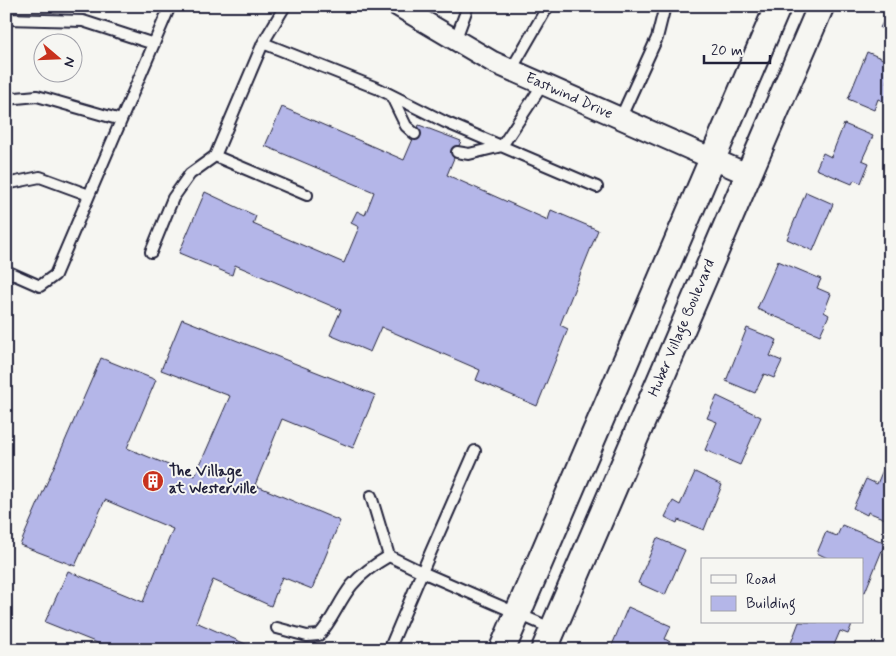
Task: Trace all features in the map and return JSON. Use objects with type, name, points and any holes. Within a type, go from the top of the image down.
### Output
[{"type":"street","name":"Eastwind Drive","points":[[398,6],[455,41],[511,70],[747,174]]},
{"type":"street","points":[[502,650],[778,6]]},
{"type":"street","name":"Huber Village Boulevard","points":[[548,640],[747,174],[821,6]]},
{"type":"lane","points":[[6,271],[40,286],[56,275],[170,6]]},
{"type":"lane","points":[[151,252],[173,198],[190,174],[215,156],[263,43],[285,6]]},
{"type":"lane","points":[[455,41],[468,6]]},
{"type":"lane","points":[[511,70],[548,6]]},
{"type":"lane","points":[[620,119],[657,38],[665,6]]},
{"type":"lane","points":[[6,19],[83,21],[154,44]]},
{"type":"lane","points":[[263,43],[391,95],[445,122],[597,187]]},
{"type":"lane","points":[[457,152],[469,154],[502,146],[543,84]]},
{"type":"lane","points":[[391,95],[406,126],[415,134]]},
{"type":"lane","points":[[6,99],[37,96],[121,120]]},
{"type":"lane","points":[[215,156],[307,195]]},
{"type":"lane","points":[[6,184],[40,177],[89,195]]},
{"type":"lane","points":[[388,650],[476,451]]},
{"type":"lane","points":[[371,496],[389,556],[517,614],[548,640]]},
{"type":"lane","points":[[277,628],[307,636],[319,635],[328,625],[351,586],[368,568],[389,556]]},
{"type":"building","points":[[890,8],[890,33],[880,28]]},
{"type":"building","points":[[867,52],[890,62],[890,72],[886,83],[890,84],[890,95],[887,103],[878,99],[874,110],[848,99]]},
{"type":"building","points":[[282,107],[404,160],[419,125],[461,141],[447,175],[548,220],[551,210],[598,230],[560,325],[568,329],[537,406],[476,380],[480,370],[381,327],[370,352],[330,335],[341,310],[235,265],[232,275],[179,253],[205,192],[256,216],[253,224],[344,263],[359,227],[351,223],[357,211],[365,215],[374,192],[265,146]]},
{"type":"building","points":[[844,124],[873,136],[862,160],[869,163],[861,183],[854,180],[852,184],[816,169],[823,153],[831,157]]},
{"type":"building","points":[[806,192],[833,204],[813,251],[787,239]]},
{"type":"building","points":[[778,261],[821,279],[817,288],[831,294],[824,312],[829,315],[820,335],[757,309]]},
{"type":"building","name":"The Village at Westerville","points":[[182,319],[375,395],[353,448],[282,419],[255,485],[340,521],[312,589],[282,577],[271,606],[213,580],[196,622],[259,650],[115,650],[45,622],[68,571],[143,602],[173,529],[105,500],[75,566],[20,545],[101,358],[156,380],[127,448],[195,476],[230,396],[161,370]]},
{"type":"building","points":[[747,328],[777,340],[770,356],[782,361],[774,378],[764,374],[755,393],[726,381]]},
{"type":"building","points":[[717,396],[761,417],[740,465],[705,450],[717,422],[707,418]]},
{"type":"building","points":[[885,465],[890,467],[890,521],[868,512],[867,515],[853,508],[866,479],[877,484]]},
{"type":"building","points":[[695,472],[722,485],[704,530],[678,520],[677,523],[665,517],[673,501],[680,505]]},
{"type":"building","points":[[842,525],[885,543],[865,592],[864,558],[827,558],[817,553],[826,532],[837,536]]},
{"type":"building","points":[[657,538],[685,550],[665,595],[638,583]]},
{"type":"building","points":[[628,607],[671,626],[665,639],[672,643],[669,650],[610,650]]},
{"type":"building","points":[[798,624],[852,624],[848,634],[840,631],[832,650],[808,650],[791,643]]},
{"type":"place","name":"The Village at Westerville","points":[[153,481]]}]
